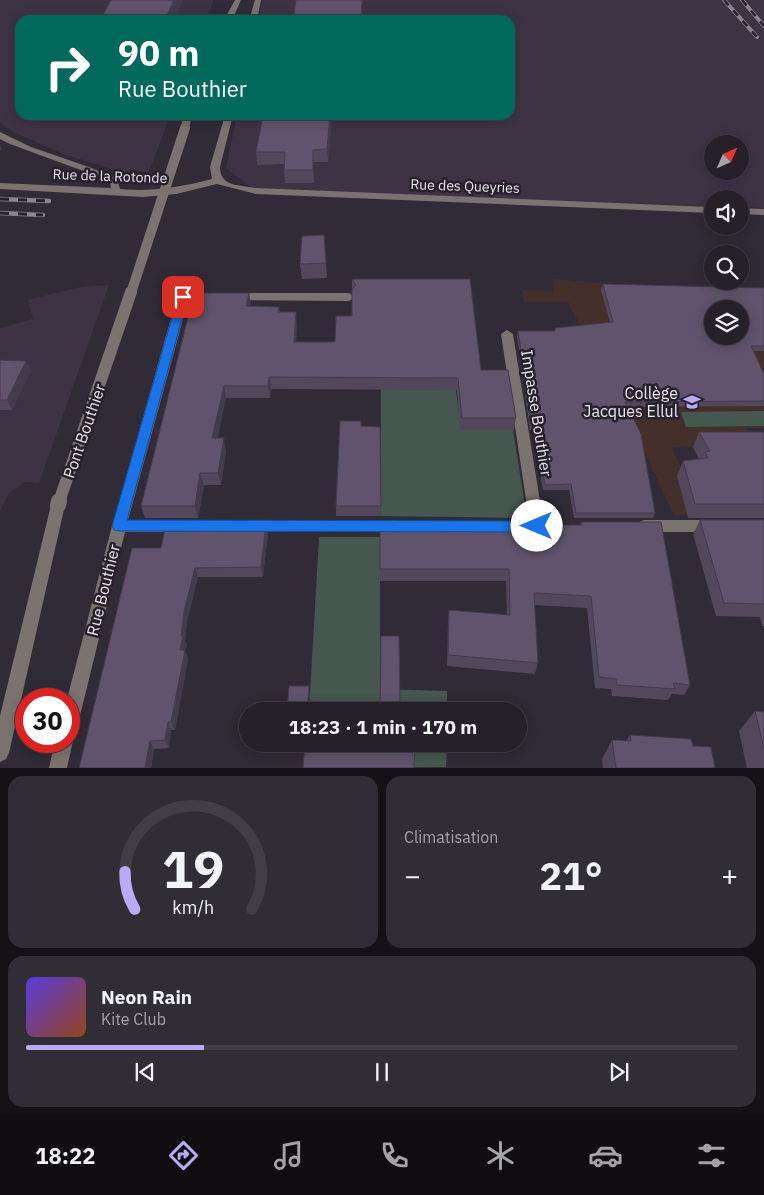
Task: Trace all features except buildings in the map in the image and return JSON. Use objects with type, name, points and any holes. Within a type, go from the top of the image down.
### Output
[{"type":"street","points":[[230,15],[238,0]]},
{"type":"street","points":[[254,15],[258,0]]},
{"type":"street","name":"Pont Bouthier","points":[[0,753],[58,505],[130,296],[187,120]]},
{"type":"street","points":[[218,181],[215,175],[215,168],[228,120]]},
{"type":"street","points":[[0,135],[58,161],[114,181],[116,191]]},
{"type":"street","name":"Rue de la Rotonde","points":[[0,186],[143,194],[176,191],[218,181]]},
{"type":"street","name":"Rue des Queyries","points":[[218,181],[226,186],[256,192],[704,210]]},
{"type":"street","points":[[749,211],[764,212]]},
{"type":"street","name":"Rue Bouthier","points":[[78,688],[119,526],[183,297],[348,297]]},
{"type":"street","name":"Impasse Bouthier","points":[[507,334],[532,526],[556,526]]},
{"type":"street","points":[[119,526],[198,526]]},
{"type":"street","points":[[238,526],[408,526]]},
{"type":"street","points":[[630,526],[728,526]]},
{"type":"street","points":[[58,768],[61,753]]},
{"type":"shaded area","points":[[0,0],[214,0],[208,15],[15,15],[15,120],[168,120],[149,172],[131,170],[128,173],[66,155],[16,133],[0,123]]},
{"type":"shaded area","points":[[263,0],[764,0],[764,208],[749,207],[749,190],[704,190],[704,206],[256,191],[226,168],[236,120],[515,120],[515,15],[259,15]]},
{"type":"shaded area","name":"Collège Jacques Ellul","points":[[554,279],[672,290],[764,290],[764,428],[746,428],[756,446],[671,447],[703,514],[674,515],[630,421],[568,302],[524,302],[522,290],[553,291]]},
{"type":"shaded area","points":[[109,285],[39,483],[25,482],[9,493],[0,511],[0,328],[33,319],[28,300],[81,287]]},
{"type":"green space","points":[[381,389],[456,390],[461,430],[513,430],[527,518],[381,516]]},
{"type":"green space","points":[[764,411],[764,426],[686,427],[681,412]]},
{"type":"green space","points":[[319,537],[380,537],[380,689],[447,691],[447,702],[310,702]]},
{"type":"green space","points":[[307,752],[447,752],[446,767],[306,768]]},
{"type":"railway","points":[[724,0],[757,37]]},
{"type":"railway","points":[[742,0],[764,26]]},
{"type":"railway","points":[[0,199],[49,201]]},
{"type":"railway","points":[[0,213],[43,215]]},
{"type":"place","name":"Collège Jacques Ellul","points":[[692,402]]},
{"type":"route","points":[[183,297],[119,526],[537,526]]}]
